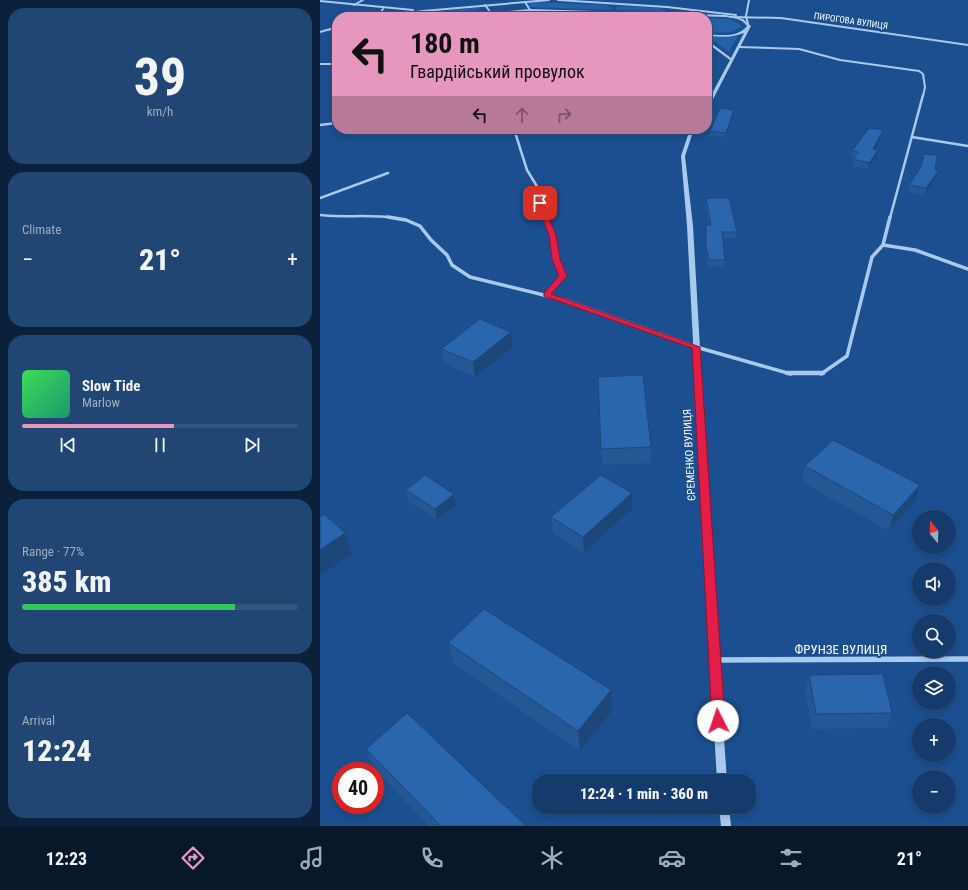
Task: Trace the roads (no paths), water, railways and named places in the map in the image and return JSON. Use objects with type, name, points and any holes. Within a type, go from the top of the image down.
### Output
[{"type":"street","points":[[354,5],[363,0]]},
{"type":"street","points":[[414,12],[549,0]]},
{"type":"street","points":[[558,0],[708,12]]},
{"type":"street","points":[[712,98],[747,30],[748,24],[746,16],[749,0]]},
{"type":"street","points":[[320,1],[383,9],[423,11]]},
{"type":"street","points":[[525,2],[530,10]]},
{"type":"street","points":[[613,12],[614,4]]},
{"type":"street","points":[[485,5],[490,12]]},
{"type":"street","points":[[669,12],[671,8]]},
{"type":"street","points":[[504,12],[530,10],[607,12]]},
{"type":"street","points":[[712,12],[746,16]]},
{"type":"street","points":[[712,16],[731,17],[744,20],[748,24]]},
{"type":"street","points":[[712,16],[716,16]]},
{"type":"street","name":"ПИРОГОВА ВУЛИЦЯ","points":[[731,17],[746,16],[781,18],[968,45]]},
{"type":"street","points":[[320,31],[332,29]]},
{"type":"street","points":[[712,35],[731,35],[747,30]]},
{"type":"street","points":[[712,45],[732,60]]},
{"type":"street","points":[[320,215],[381,216],[406,220],[420,226],[428,234],[431,240],[447,255],[452,265],[470,277],[546,295],[696,347],[791,374],[820,374],[847,356],[872,257],[883,245],[925,88],[923,74],[919,71],[840,60],[799,49],[739,46]]},
{"type":"street","points":[[320,64],[332,64]]},
{"type":"street","points":[[320,125],[332,124]]},
{"type":"street","points":[[516,134],[527,170],[541,193],[540,203],[553,235],[556,259],[563,276],[546,295]]},
{"type":"street","name":"ЄРЕМЕНКО ВУЛИЦЯ","points":[[690,134],[683,156],[690,226],[722,774]]},
{"type":"street","points":[[912,137],[968,146]]},
{"type":"street","points":[[320,198],[388,173]]},
{"type":"street","points":[[883,245],[915,250],[968,269]]},
{"type":"street","name":"ФРУНЗЕ ВУЛИЦЯ","points":[[714,660],[968,659]]},
{"type":"street","points":[[725,814],[726,826]]}]
